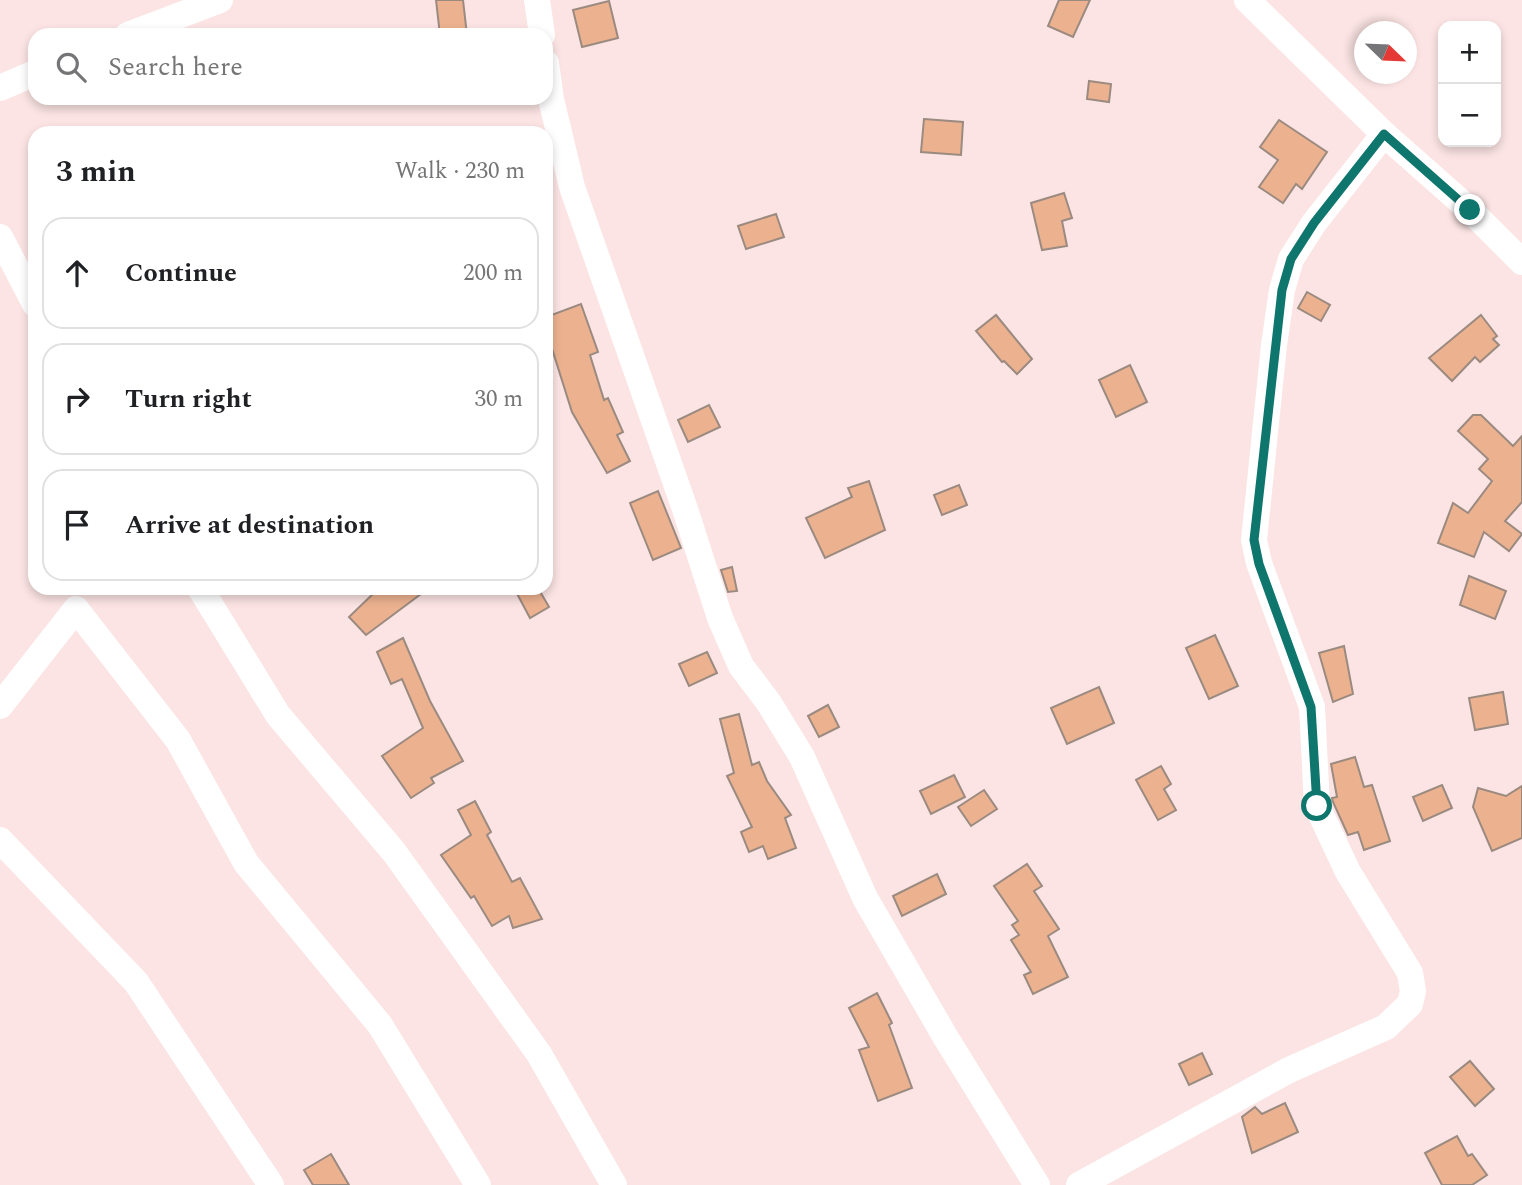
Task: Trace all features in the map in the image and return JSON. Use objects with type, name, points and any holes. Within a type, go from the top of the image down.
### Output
[{"type":"street","points":[[146,28],[220,0]]},
{"type":"street","points":[[537,0],[541,28]]},
{"type":"street","points":[[1247,0],[1384,134],[1470,210],[1522,262]]},
{"type":"street","points":[[0,88],[28,76]]},
{"type":"street","points":[[553,96],[572,187],[685,509],[720,618],[735,654],[802,757],[865,898],[946,1038],[1037,1185]]},
{"type":"street","points":[[1079,1185],[1289,1070],[1386,1027],[1410,1004],[1413,991],[1410,973],[1348,872],[1317,806],[1311,707],[1259,564],[1254,540],[1274,345],[1282,290],[1291,259],[1314,223],[1384,134]]},
{"type":"street","points":[[0,237],[28,291]]},
{"type":"street","points":[[204,595],[278,715],[394,852],[539,1054],[614,1185]]},
{"type":"street","points":[[0,706],[76,610],[178,740],[246,863],[380,1025],[478,1185]]},
{"type":"street","points":[[0,840],[136,982],[271,1185]]},
{"type":"building","points":[[436,0],[463,0],[466,28],[439,28]]},
{"type":"building","points":[[1059,0],[1090,0],[1073,37],[1048,26]]},
{"type":"building","points":[[609,1],[618,38],[582,47],[573,10]]},
{"type":"building","points":[[1089,81],[1111,84],[1109,102],[1087,99]]},
{"type":"building","points":[[924,119],[963,122],[961,155],[921,152]]},
{"type":"building","points":[[1279,120],[1327,152],[1302,189],[1296,184],[1283,203],[1259,187],[1278,160],[1260,147]]},
{"type":"building","points":[[1064,193],[1072,218],[1062,221],[1067,246],[1042,250],[1031,203]]},
{"type":"building","points":[[776,214],[784,237],[746,249],[738,226]]},
{"type":"building","points":[[1307,292],[1330,305],[1321,321],[1298,308]]},
{"type":"building","points":[[581,304],[598,352],[590,355],[604,400],[608,398],[623,432],[617,435],[630,461],[607,473],[572,412],[553,352],[553,314]]},
{"type":"building","points":[[996,315],[1032,359],[1017,374],[1002,362],[976,331]]},
{"type":"building","points":[[1481,315],[1497,336],[1493,339],[1499,345],[1480,362],[1475,357],[1452,381],[1429,358]]},
{"type":"building","points":[[1130,365],[1147,402],[1116,417],[1099,380]]},
{"type":"building","points":[[709,405],[720,427],[688,442],[678,420]]},
{"type":"building","points":[[1473,415],[1481,415],[1513,446],[1522,436],[1522,502],[1505,521],[1522,534],[1509,551],[1484,532],[1474,557],[1438,543],[1453,503],[1468,513],[1492,481],[1479,469],[1488,459],[1458,431]]},
{"type":"building","points":[[869,481],[885,530],[825,558],[806,518],[852,497],[848,488]]},
{"type":"building","points":[[959,485],[967,505],[942,515],[934,495]]},
{"type":"building","points":[[658,491],[681,548],[653,560],[630,503]]},
{"type":"building","points":[[732,567],[737,591],[728,592],[721,570]]},
{"type":"building","points":[[1469,576],[1506,591],[1495,619],[1460,605]]},
{"type":"building","points":[[372,595],[420,595],[366,635],[349,617]]},
{"type":"building","points":[[518,595],[542,595],[549,607],[530,618]]},
{"type":"building","points":[[1215,635],[1238,686],[1209,699],[1186,648]]},
{"type":"building","points":[[403,638],[430,701],[463,761],[431,778],[434,783],[411,798],[382,756],[423,728],[402,679],[391,684],[377,652]]},
{"type":"building","points":[[1344,646],[1353,694],[1333,702],[1319,653]]},
{"type":"building","points":[[707,652],[717,673],[689,686],[679,664]]},
{"type":"building","points":[[1099,687],[1114,723],[1067,744],[1051,708]]},
{"type":"building","points":[[1503,692],[1508,724],[1475,730],[1469,698]]},
{"type":"building","points":[[828,705],[839,727],[819,737],[808,716]]},
{"type":"building","points":[[739,714],[752,765],[759,762],[767,781],[791,815],[785,818],[796,848],[768,859],[763,846],[749,852],[741,832],[752,827],[727,776],[734,773],[720,719]]},
{"type":"building","points":[[1355,757],[1364,787],[1372,785],[1390,841],[1364,850],[1358,832],[1348,835],[1332,798],[1337,797],[1331,764]]},
{"type":"building","points":[[1161,766],[1171,784],[1164,789],[1176,810],[1158,820],[1136,780]]},
{"type":"building","points":[[954,775],[965,797],[931,814],[920,791]]},
{"type":"building","points":[[1442,785],[1452,808],[1423,821],[1413,797]]},
{"type":"building","points":[[1522,786],[1522,838],[1492,851],[1473,807],[1478,788],[1506,796]]},
{"type":"building","points":[[984,790],[997,809],[971,826],[958,807]]},
{"type":"building","points":[[475,801],[491,832],[487,835],[512,882],[520,878],[542,919],[513,928],[509,916],[492,926],[474,896],[471,898],[441,855],[471,835],[458,810]]},
{"type":"building","points":[[1027,864],[1042,886],[1034,891],[1059,929],[1048,936],[1068,977],[1033,994],[1024,975],[1031,972],[1011,940],[1019,935],[1012,925],[1018,921],[994,886]]},
{"type":"building","points":[[937,874],[946,894],[902,916],[893,896]]},
{"type":"building","points":[[877,993],[892,1023],[889,1025],[912,1088],[878,1101],[859,1050],[869,1047],[849,1008]]},
{"type":"building","points":[[1202,1053],[1212,1074],[1189,1085],[1179,1064]]},
{"type":"building","points":[[1470,1061],[1494,1089],[1475,1106],[1450,1077]]},
{"type":"building","points":[[1285,1103],[1298,1132],[1252,1153],[1242,1117],[1255,1107],[1262,1114]]},
{"type":"building","points":[[1457,1136],[1468,1156],[1472,1154],[1487,1175],[1472,1185],[1442,1185],[1425,1153]]},
{"type":"building","points":[[331,1154],[349,1185],[313,1185],[304,1170]]},
{"type":"route","points":[[1317,806],[1311,707],[1259,564],[1254,540],[1282,290],[1291,259],[1314,223],[1384,134],[1470,210]]}]
